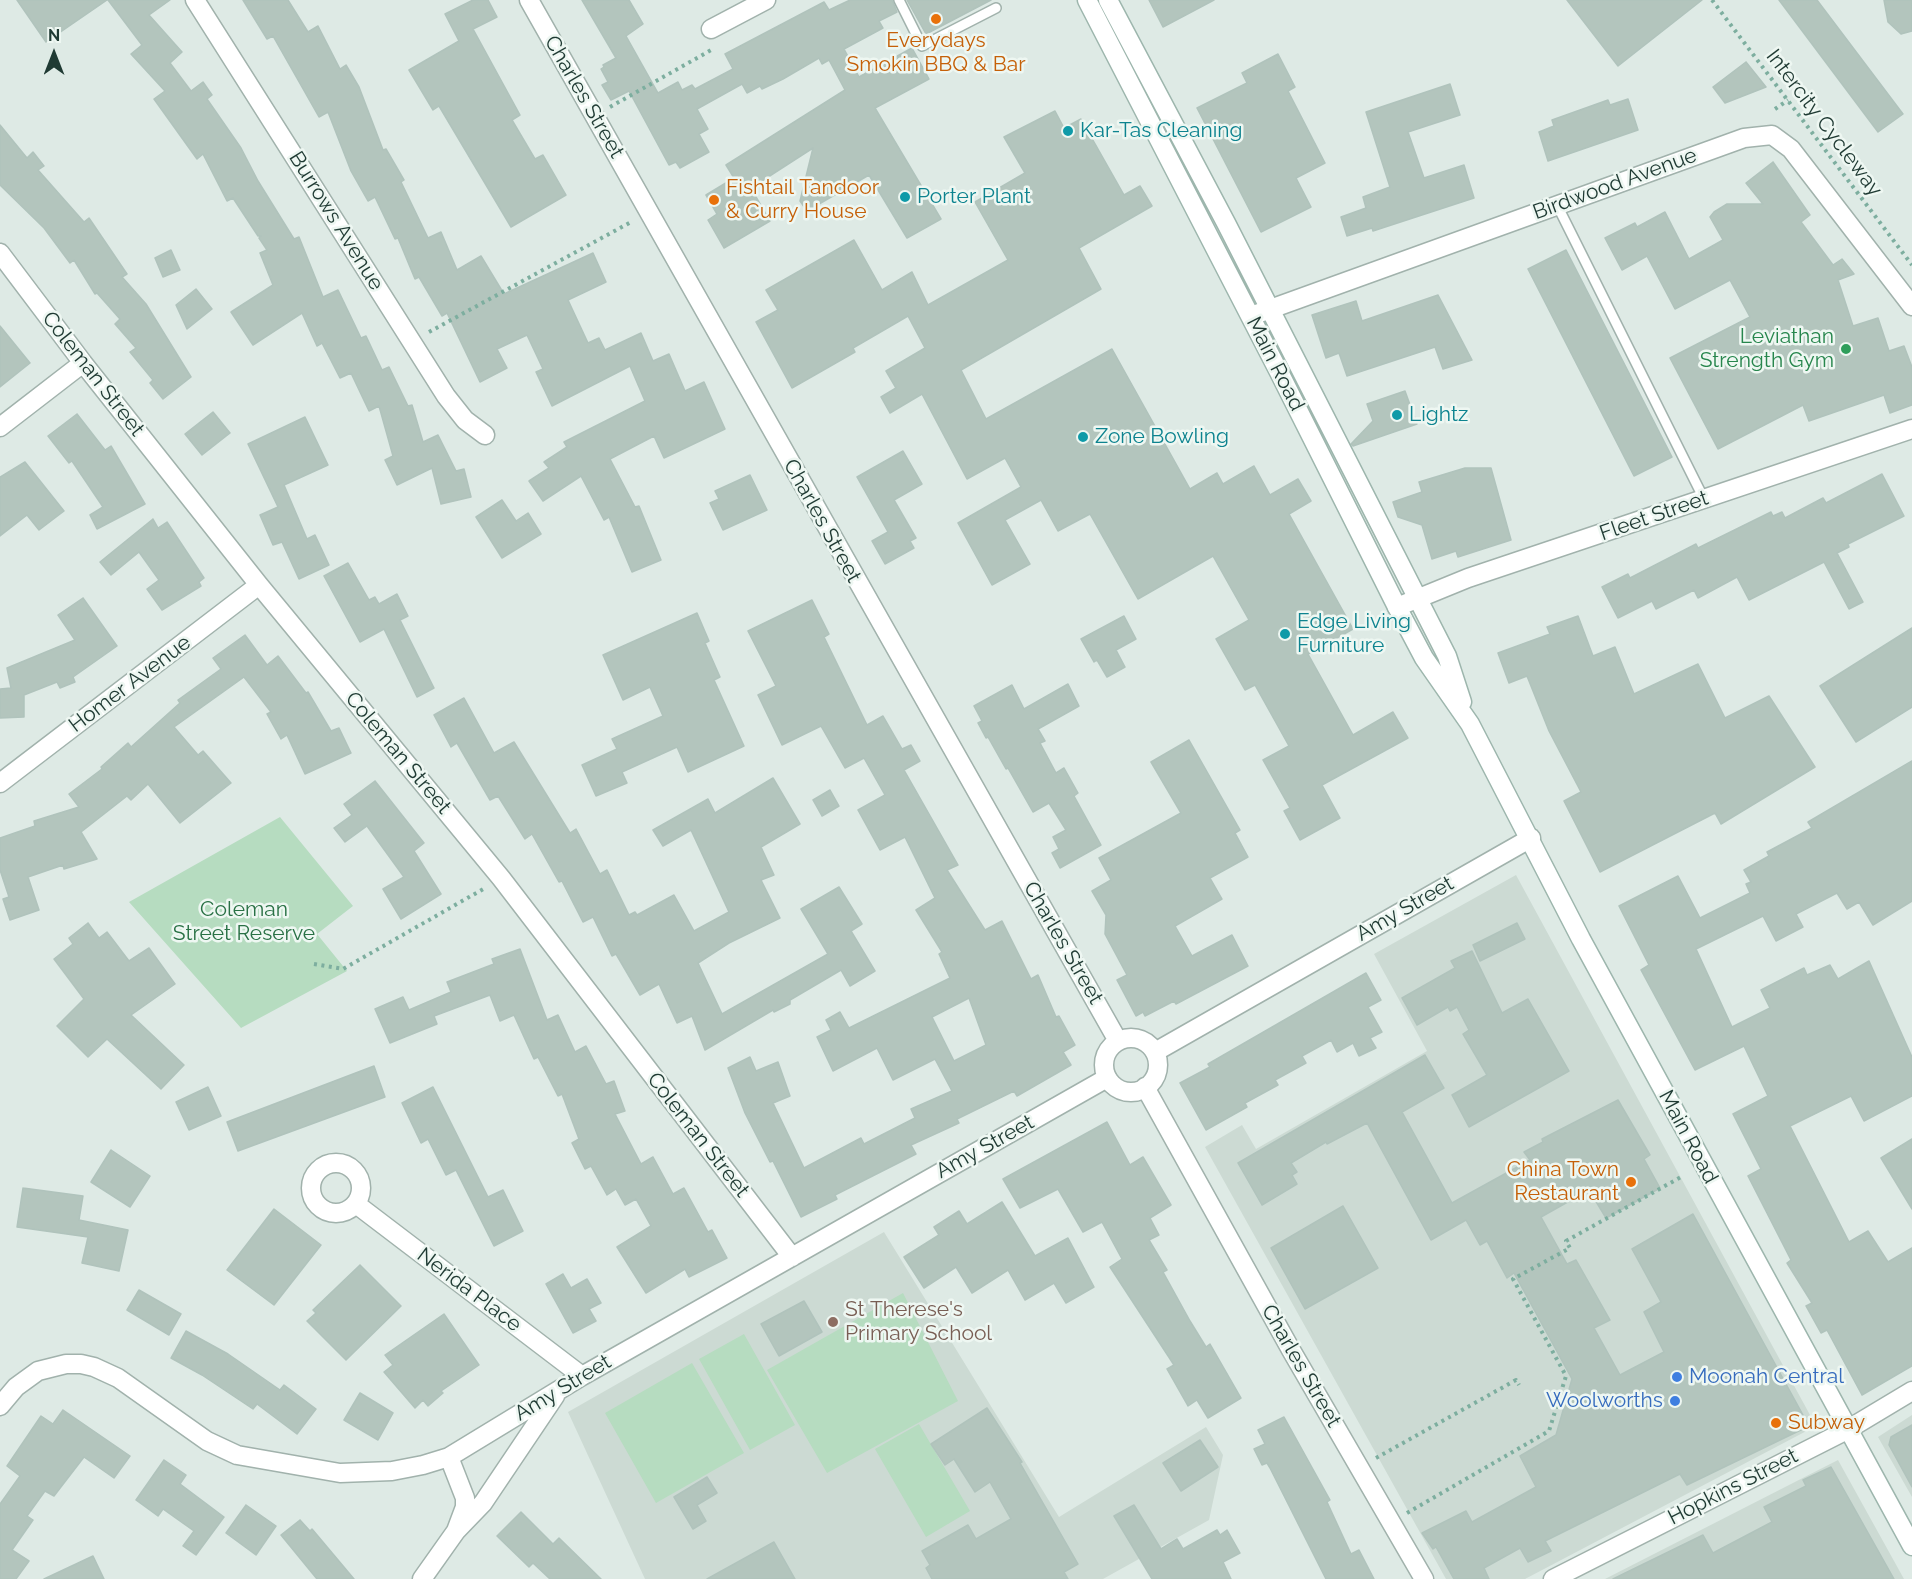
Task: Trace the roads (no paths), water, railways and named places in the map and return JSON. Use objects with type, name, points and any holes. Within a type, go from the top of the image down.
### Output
[{"type":"street","name":"Burrows Avenue","points":[[195,0],[446,396],[465,420],[485,435]]},
{"type":"street","name":"Charles Street","points":[[529,0],[834,543],[1118,1041]]},
{"type":"street","points":[[715,38],[766,0]]},
{"type":"street","name":"Main Road","points":[[1087,0],[1251,316],[1424,658],[1470,724],[1587,949],[1912,1546]]},
{"type":"street","name":"Main Road","points":[[1108,0],[1270,308],[1446,656],[1470,724]]},
{"type":"street","name":"Birdwood Avenue","points":[[1251,316],[1744,138],[1772,135],[1791,149],[1912,306]]},
{"type":"street","name":"Coleman Street","points":[[0,253],[83,363],[259,585],[501,878],[792,1257]]},
{"type":"street","points":[[0,427],[83,363]]},
{"type":"street","name":"Fleet Street","points":[[1397,607],[1416,598],[1912,429]]},
{"type":"street","name":"Homer Avenue","points":[[0,783],[259,585]]},
{"type":"street","name":"Amy Street","points":[[1155,1052],[1531,838]]},
{"type":"street","points":[[1126,1038],[1143,1040],[1155,1052],[1158,1068],[1151,1082],[1145,1087],[1129,1092],[1113,1085],[1107,1078],[1104,1061],[1111,1046],[1118,1041],[1126,1038]]},
{"type":"street","name":"Amy Street","points":[[0,1406],[15,1388],[38,1371],[66,1364],[81,1364],[118,1378],[207,1441],[237,1455],[340,1473],[392,1471],[450,1457],[582,1376],[1107,1078]]},
{"type":"street","name":"Charles Street","points":[[1145,1087],[1291,1350],[1424,1579]]},
{"type":"street","name":"Nerida Place","points":[[356,1204],[582,1376]]},
{"type":"street","points":[[422,1579],[456,1531],[483,1503],[560,1390]]},
{"type":"street","name":"Hopkins Street","points":[[1553,1579],[1847,1430],[1912,1392]]},
{"type":"street","points":[[450,1457],[465,1498],[462,1517],[456,1531]]},
{"type":"lane","points":[[899,0],[922,46],[996,8]]},
{"type":"lane","points":[[1557,205],[1704,499]]},
{"type":"place","name":"Everydays Smokin BBQ & Bar","points":[[936,19]]},
{"type":"place","name":"Kar-Tas Cleaning","points":[[1068,131]]},
{"type":"place","name":"Porter Plant","points":[[905,197]]},
{"type":"place","name":"Fishtail Tandoor & Curry House","points":[[714,200]]},
{"type":"place","name":"Leviathan Strength Gym","points":[[1846,349]]},
{"type":"place","name":"Lightz","points":[[1397,415]]},
{"type":"place","name":"Zone Bowling","points":[[1083,437]]},
{"type":"place","name":"Edge Living Furniture","points":[[1285,634]]},
{"type":"place","name":"China Town Restaurant","points":[[1631,1182]]},
{"type":"place","name":"St Therese's Primary School","points":[[833,1322]]},
{"type":"place","name":"Moonah Central","points":[[1677,1377]]},
{"type":"place","name":"Woolworths","points":[[1675,1401]]},
{"type":"place","name":"Subway","points":[[1776,1423]]},
{"type":"park label","name":"Coleman Street Reserve","points":[[244,922]]}]
